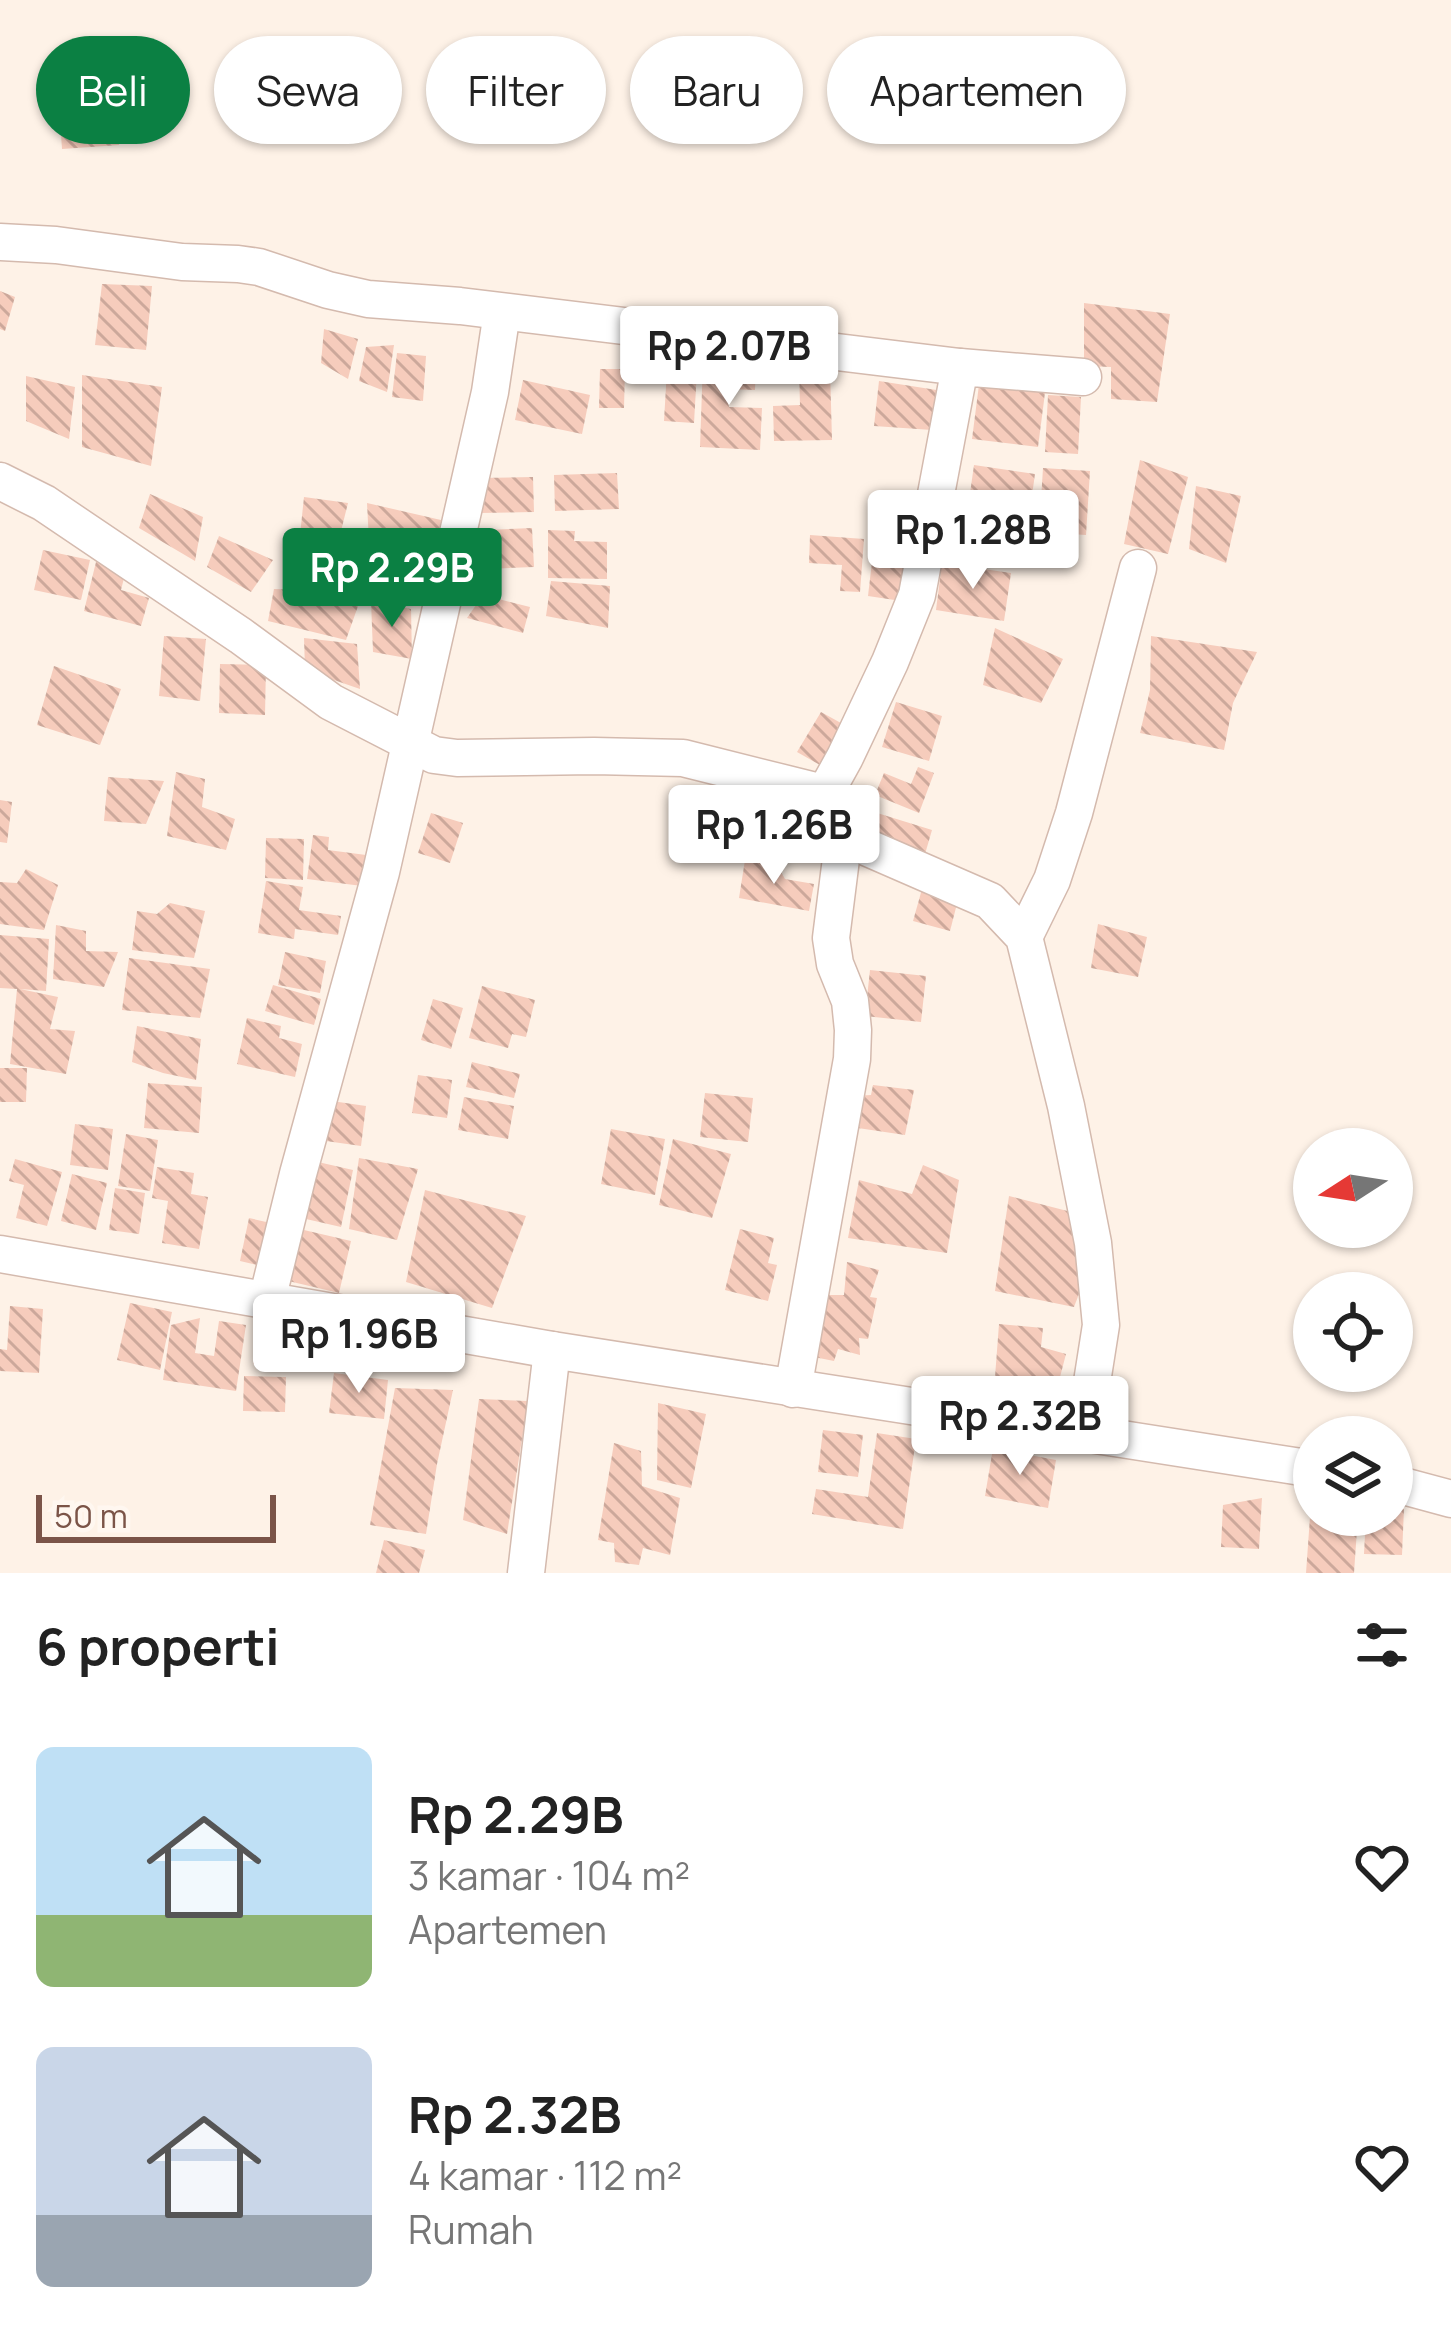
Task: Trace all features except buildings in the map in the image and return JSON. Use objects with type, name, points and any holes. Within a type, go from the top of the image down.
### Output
[{"type":"street","points":[[0,242],[259,267],[368,299],[1083,377]]},
{"type":"street","points":[[267,1300],[381,872],[490,392],[502,312]]},
{"type":"street","points":[[819,792],[829,786],[844,757],[917,595],[960,367]]},
{"type":"street","points":[[0,481],[44,503],[331,702],[434,755],[683,758],[819,792],[866,848],[990,901],[1024,937],[1034,968],[1093,1243],[1101,1325],[1084,1433]]},
{"type":"street","points":[[1024,937],[1052,880],[1074,813],[1138,568]]},
{"type":"street","points":[[793,1389],[852,1059],[850,1000],[830,938],[845,827]]},
{"type":"street","points":[[0,1254],[552,1350],[1293,1466]]},
{"type":"street","points":[[526,1573],[552,1350]]},
{"type":"street","points":[[1413,1489],[1451,1499]]}]
